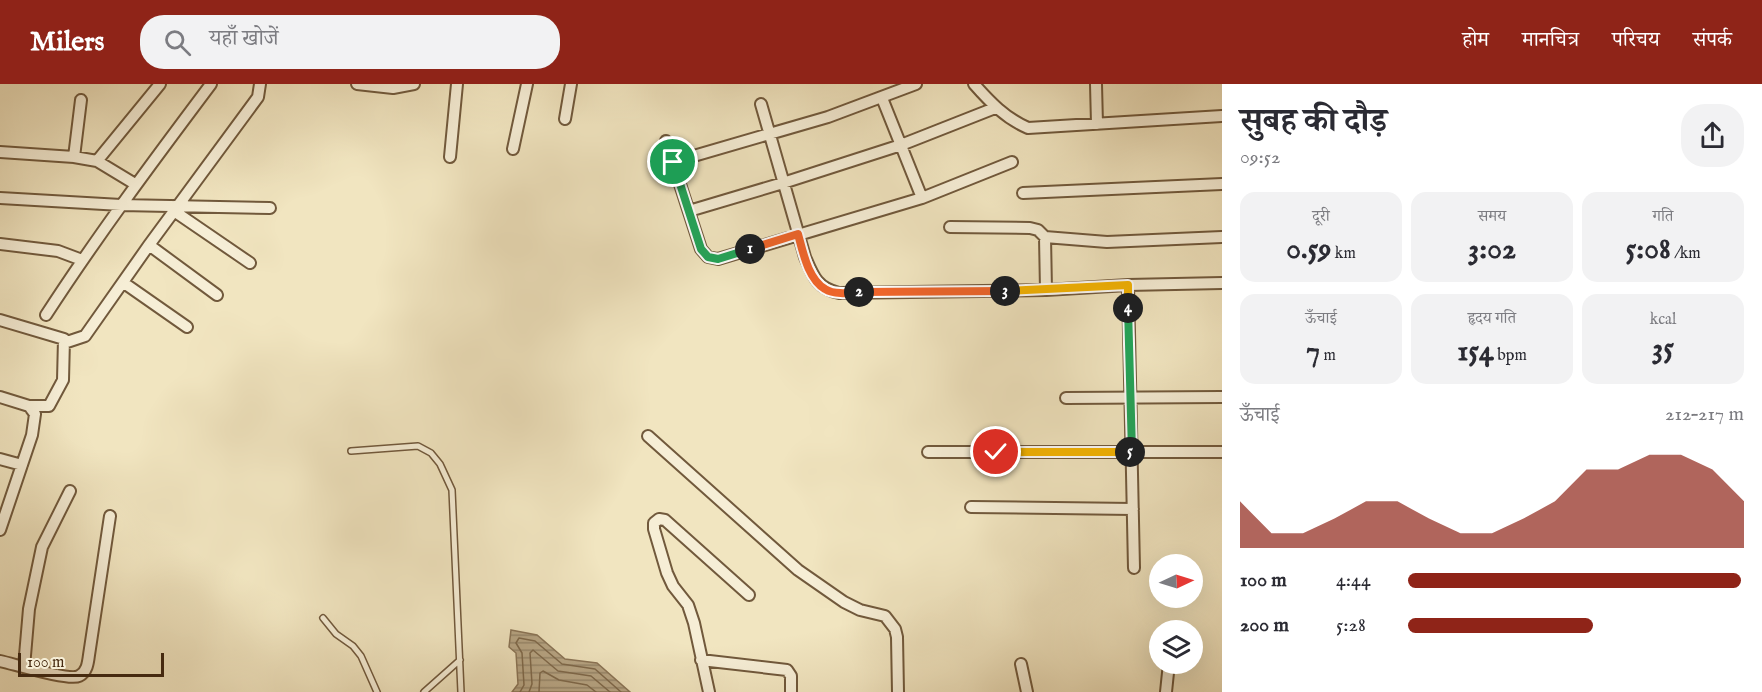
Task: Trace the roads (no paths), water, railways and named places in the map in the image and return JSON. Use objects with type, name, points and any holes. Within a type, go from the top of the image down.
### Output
[{"type":"street","points":[[97,161],[160,84]]},
{"type":"street","points":[[46,315],[135,184],[211,84]]},
{"type":"street","points":[[64,343],[85,336],[258,97],[260,84]]},
{"type":"street","points":[[357,84],[393,88],[414,84]]},
{"type":"street","points":[[450,157],[457,84]]},
{"type":"street","points":[[513,149],[527,84]]},
{"type":"street","points":[[564,119],[571,84]]},
{"type":"street","points":[[673,162],[828,117],[916,84]]},
{"type":"street","points":[[974,84],[995,108],[1016,123],[1028,128],[1222,116]]},
{"type":"street","points":[[1096,84],[1097,124]]},
{"type":"street","points":[[882,98],[922,198]]},
{"type":"street","points":[[74,157],[81,100]]},
{"type":"street","points":[[761,104],[798,234],[813,276],[826,290],[839,293],[1046,290],[1222,283]]},
{"type":"street","points":[[689,211],[901,145],[995,108]]},
{"type":"street","points":[[666,141],[701,249],[708,257],[718,259],[922,198],[1012,162]]},
{"type":"street","points":[[0,152],[74,157],[97,161],[135,184]]},
{"type":"street","points":[[1023,193],[1222,184]]},
{"type":"street","points":[[0,198],[176,208],[270,208]]},
{"type":"street","points":[[176,208],[250,263]]},
{"type":"street","points":[[950,227],[1030,228],[1038,230],[1045,237],[1107,242],[1222,237]]},
{"type":"street","points":[[1045,237],[1046,290]]},
{"type":"street","points":[[0,244],[58,250],[82,260]]},
{"type":"street","points":[[149,245],[217,294]]},
{"type":"street","points":[[124,283],[187,327]]},
{"type":"street","points":[[1128,285],[1134,568]]},
{"type":"street","points":[[0,320],[64,339],[63,380],[49,406],[29,406],[0,397]]},
{"type":"street","points":[[1066,398],[1222,397]]},
{"type":"street","points":[[0,530],[34,423],[35,414],[29,406]]},
{"type":"street","points":[[648,436],[798,570],[844,602],[867,613],[885,616],[891,622],[896,629],[897,637],[898,692]]},
{"type":"street","points":[[928,453],[1222,452]]},
{"type":"street","points":[[0,459],[22,465]]},
{"type":"street","points":[[24,667],[29,609],[42,547],[70,491]]},
{"type":"street","points":[[971,507],[1133,508]]},
{"type":"street","points":[[1,663],[75,677],[82,675],[87,668],[110,516]]},
{"type":"street","points":[[709,692],[694,623],[688,605],[673,586],[667,573],[654,523],[659,519],[664,520],[749,595]]},
{"type":"street","points":[[701,660],[787,670],[791,676],[791,692]]},
{"type":"street","points":[[1021,664],[1027,692]]},
{"type":"street","points":[[1166,692],[1167,674]]},
{"type":"lane","points":[[351,451],[418,446],[431,453],[440,464],[452,490],[461,692]]},
{"type":"lane","points":[[323,618],[336,634],[353,646],[361,656],[377,692]]},
{"type":"lane","points":[[424,692],[460,660]]},
{"type":"water","points":[[511,630],[537,635],[565,659],[597,663],[630,692],[512,692],[518,684],[516,653],[509,647]]}]
